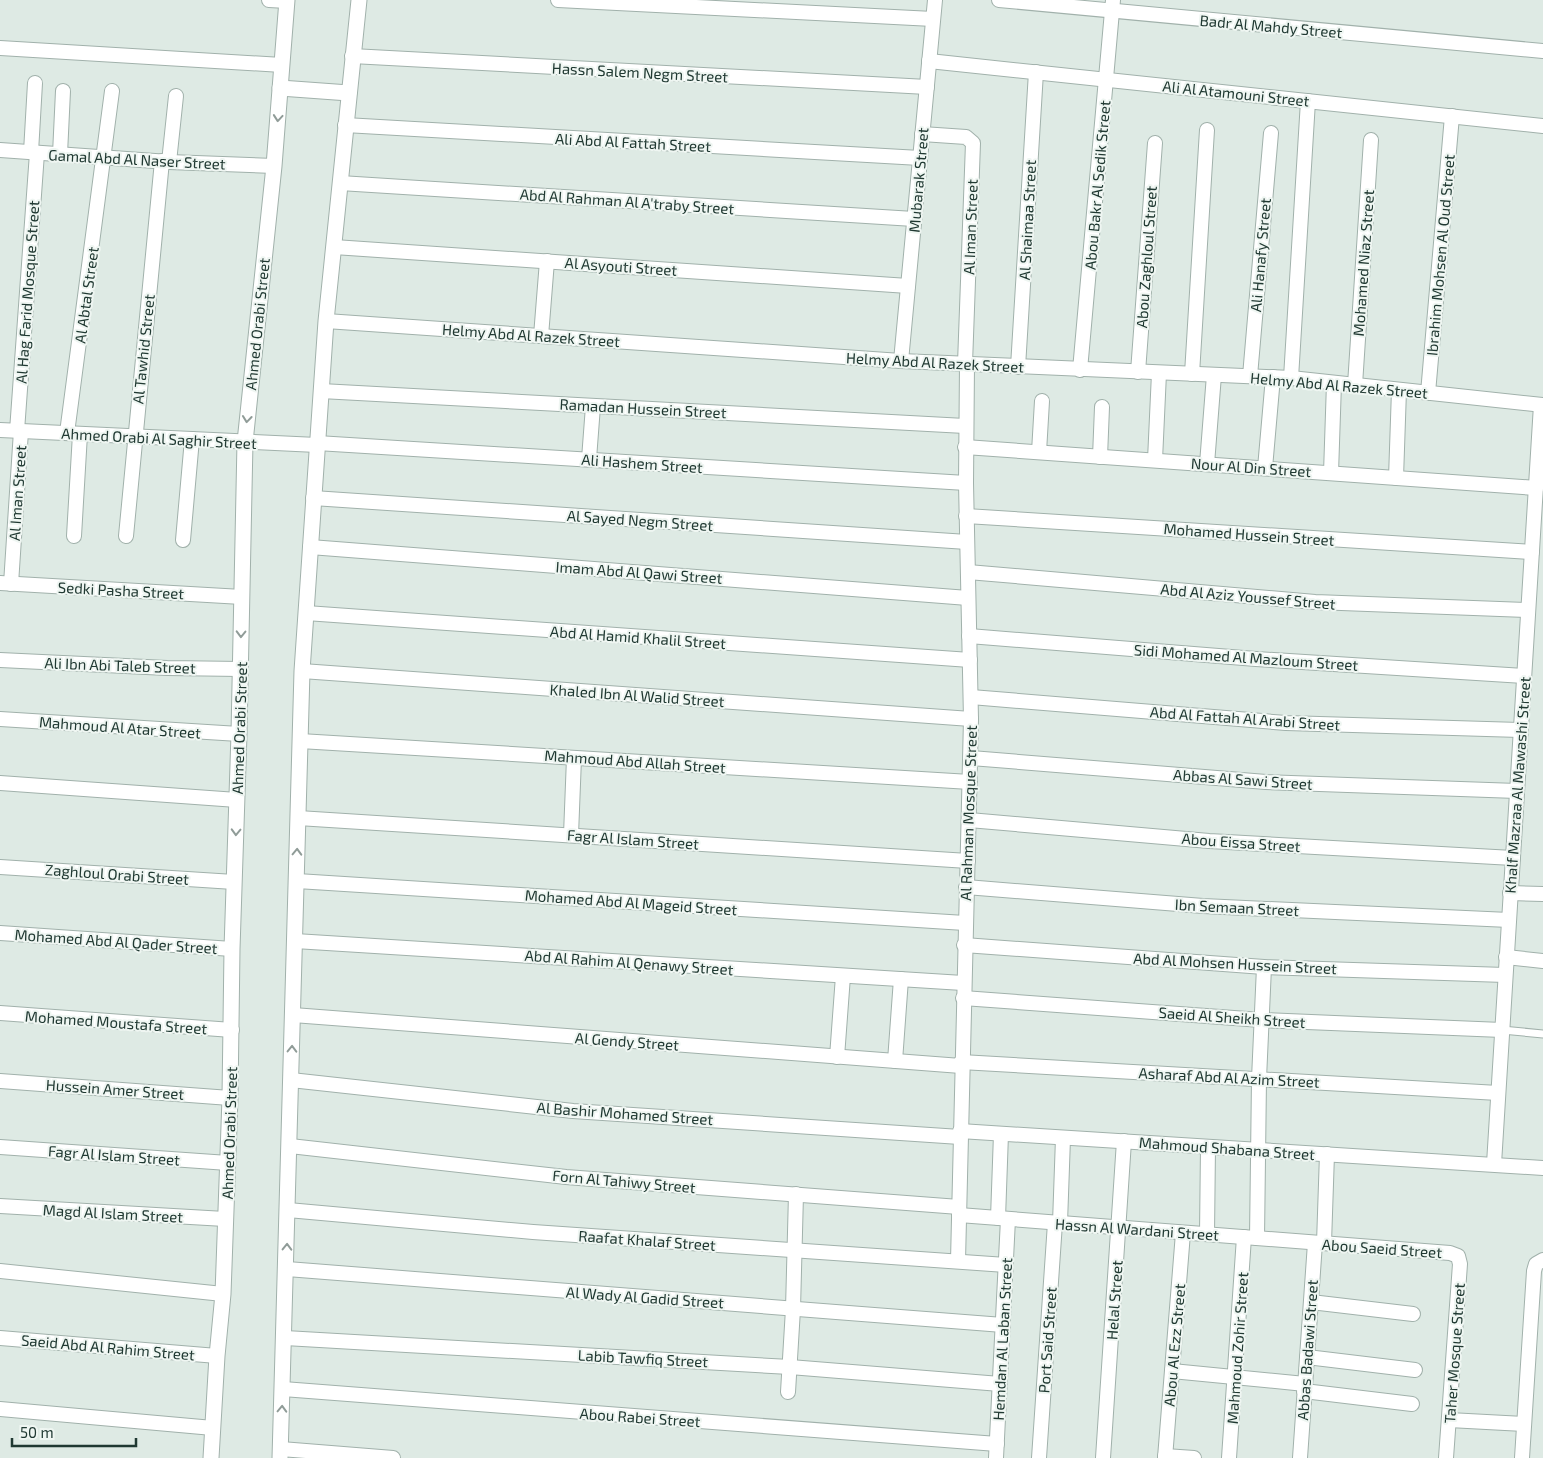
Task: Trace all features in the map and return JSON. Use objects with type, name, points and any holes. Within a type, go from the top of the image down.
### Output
[{"type":"street","points":[[269,0],[287,1]]},
{"type":"street","points":[[358,0],[326,321],[302,671],[287,1269],[280,1453],[393,1458]]},
{"type":"street","points":[[558,0],[933,19]]},
{"type":"street","name":"Mubarak Street","points":[[901,361],[935,0]]},
{"type":"street","name":"Badr Al Mahdy Street","points":[[999,0],[1113,5],[1543,51]]},
{"type":"street","name":"Ahmed Orabi Street","points":[[212,1458],[217,1356],[223,1294],[228,1163],[245,442],[274,166],[287,1]]},
{"type":"street","name":"Abou Bakr Al Sedik Street","points":[[1080,370],[1113,5]]},
{"type":"street","points":[[0,48],[282,65]]},
{"type":"street","name":"Hassn Salem Negm Street","points":[[352,56],[927,87]]},
{"type":"street","name":"Ali Al Atamouni Street","points":[[929,61],[1543,126]]},
{"type":"street","name":"Al Shaimaa Street","points":[[1018,367],[1036,72]]},
{"type":"street","name":"Al Hag Farid Mosque Street","points":[[19,431],[34,153],[35,83]]},
{"type":"street","points":[[280,88],[349,92]]},
{"type":"street","points":[[60,154],[63,91]]},
{"type":"street","name":"Al Abtal Street","points":[[74,536],[74,433],[112,91]]},
{"type":"street","name":"Al Tawhid Street","points":[[126,536],[134,436],[165,162],[176,96]]},
{"type":"street","points":[[1291,378],[1308,101]]},
{"type":"street","name":"Ibrahim Mohsen Al Oud Street","points":[[1428,393],[1452,116]]},
{"type":"street","name":"Ali Abd Al Fattah Street","points":[[346,125],[920,158]]},
{"type":"street","points":[[1192,374],[1207,130]]},
{"type":"street","name":"Ali Hanafy Street","points":[[1250,376],[1271,133]]},
{"type":"street","name":"Al Iman Street","points":[[922,134],[966,137],[973,143],[966,364]]},
{"type":"street","name":"Mohamed Niaz Street","points":[[1355,385],[1371,140]]},
{"type":"street","name":"Abou Zaghloul Street","points":[[1138,372],[1154,143]]},
{"type":"street","name":"Gamal Abd Al Naser Street","points":[[0,150],[165,162],[274,166]]},
{"type":"street","name":"Abd Al Rahman Al A'traby Street","points":[[340,183],[914,219]]},
{"type":"street","name":"Al Asyouti Street","points":[[334,247],[908,286]]},
{"type":"street","points":[[541,336],[548,261]]},
{"type":"street","name":"Helmy Abd Al Razek Street","points":[[326,321],[901,361],[1291,378],[1542,405]]},
{"type":"street","name":"Al Rahman Mosque Street","points":[[958,1261],[963,983],[971,758],[965,447],[966,364]]},
{"type":"street","points":[[1155,460],[1159,373]]},
{"type":"street","points":[[1207,464],[1214,375]]},
{"type":"street","points":[[1265,468],[1272,377]]},
{"type":"street","points":[[1331,473],[1334,383]]},
{"type":"street","points":[[1396,478],[1399,390]]},
{"type":"street","name":"Ramadan Hussein Street","points":[[321,391],[965,426]]},
{"type":"street","points":[[1039,452],[1042,401]]},
{"type":"street","name":"Khalf Mazraa Al Mawashi Street","points":[[1494,1164],[1542,405]]},
{"type":"street","points":[[589,459],[593,406]]},
{"type":"street","points":[[1100,457],[1102,407]]},
{"type":"street","name":"Ahmed Orabi Al Saghir Street","points":[[0,430],[317,444]]},
{"type":"street","name":"Al Iman Street","points":[[5,584],[19,431]]},
{"type":"street","points":[[184,540],[192,439]]},
{"type":"street","name":"Ali Hashem Street","points":[[317,444],[966,483]]},
{"type":"street","name":"Nour Al Din Street","points":[[965,447],[1536,488]]},
{"type":"street","name":"Al Sayed Negm Street","points":[[313,498],[967,542]]},
{"type":"street","name":"Mohamed Hussein Street","points":[[966,516],[1532,552]]},
{"type":"street","name":"Imam Abd Al Qawi Street","points":[[310,547],[968,598]]},
{"type":"street","name":"Abd Al Aziz Youssef Street","points":[[968,572],[1315,602],[1528,610]]},
{"type":"street","name":"Sedki Pasha Street","points":[[5,584],[242,597]]},
{"type":"street","name":"Abd Al Hamid Khalil Street","points":[[306,613],[970,660]]},
{"type":"street","name":"Sidi Mohamed Al Mazloum Street","points":[[969,636],[1256,659],[1524,676]]},
{"type":"street","name":"Ali Ibn Abi Taleb Street","points":[[0,660],[167,668],[240,669]]},
{"type":"street","name":"Khaled Ibn Al Walid Street","points":[[302,671],[971,718]]},
{"type":"street","name":"Abd Al Fattah Al Arabi Street","points":[[971,697],[1286,723],[1520,730]]},
{"type":"street","name":"Mahmoud Al Atar Street","points":[[0,719],[239,734]]},
{"type":"street","name":"Mahmoud Abd Allah Street","points":[[300,741],[970,782]]},
{"type":"street","points":[[572,835],[574,758]]},
{"type":"street","name":"Abbas Al Sawi Street","points":[[971,758],[1266,782],[1517,790]]},
{"type":"street","points":[[0,783],[237,800]]},
{"type":"street","name":"Fagr Al Islam Street","points":[[298,818],[968,861]]},
{"type":"street","name":"Abou Eissa Street","points":[[969,820],[1210,841],[1513,858]]},
{"type":"street","name":"Zaghloul Orabi Street","points":[[0,867],[234,882]]},
{"type":"street","name":"Mohamed Abd Al Mageid Street","points":[[297,881],[965,923]]},
{"type":"street","name":"Ibn Semaan Street","points":[[966,887],[1203,906],[1508,920]]},
{"type":"street","points":[[1510,893],[1543,894]]},
{"type":"street","name":"Mohamed Abd Al Qader Street","points":[[0,933],[232,949]]},
{"type":"street","name":"Abd Al Rahim Al Qenawy Street","points":[[295,941],[963,983]]},
{"type":"street","name":"Abd Al Mohsen Hussein Street","points":[[964,945],[1264,967],[1505,975]]},
{"type":"street","points":[[1506,958],[1543,960]]},
{"type":"street","name":"Mahmoud Zohir Street","points":[[1229,1458],[1235,1377],[1251,1238],[1258,1150],[1258,1079],[1264,967]]},
{"type":"street","points":[[837,1057],[843,976]]},
{"type":"street","points":[[895,1061],[901,979]]},
{"type":"street","name":"Saeid Al Sheikh Street","points":[[963,998],[1261,1020],[1502,1030]]},
{"type":"street","name":"Mohamed Moustafa Street","points":[[0,1013],[232,1030]]},
{"type":"street","name":"Al Gendy Street","points":[[293,1015],[837,1057],[961,1064]]},
{"type":"street","name":"Asharaf Abd Al Azim Street","points":[[961,1064],[1498,1093]]},
{"type":"street","name":"Al Bashir Mohamed Street","points":[[292,1080],[573,1111],[960,1134]]},
{"type":"street","name":"Hussein Amer Street","points":[[0,1081],[230,1098]]},
{"type":"street","name":"Mahmoud Shabana Street","points":[[960,1134],[1001,1134],[1124,1141],[1543,1168]]},
{"type":"street","name":"Hemdan Al Laban Street","points":[[996,1451],[1006,1265],[1001,1134]]},
{"type":"street","name":"Port Said Street","points":[[1039,1458],[1063,1138]]},
{"type":"street","name":"Helal Street","points":[[1103,1458],[1124,1141]]},
{"type":"street","name":"Forn Al Tahiwy Street","points":[[290,1146],[566,1177],[796,1194],[959,1211]]},
{"type":"street","name":"Fagr Al Islam Street","points":[[0,1147],[228,1163]]},
{"type":"street","points":[[1207,1234],[1208,1147]]},
{"type":"street","name":"Abbas Badawi Street","points":[[1304,1458],[1305,1388],[1311,1302],[1319,1243],[1327,1154]]},
{"type":"street","points":[[788,1392],[793,1309],[796,1194]]},
{"type":"street","name":"Magd Al Islam Street","points":[[0,1206],[225,1219]]},
{"type":"street","name":"Raafat Khalaf Street","points":[[288,1210],[533,1232],[1006,1265]]},
{"type":"street","name":"Hassn Al Wardani Street","points":[[959,1211],[1003,1219],[1319,1243]]},
{"type":"street","name":"Abou Al Ezz Street","points":[[1165,1457],[1183,1232]]},
{"type":"street","name":"Abou Saeid Street","points":[[1319,1243],[1450,1253]]},
{"type":"street","name":"Taher Mosque Street","points":[[1446,1458],[1460,1264],[1458,1256],[1450,1253]]},
{"type":"street","points":[[1522,1458],[1534,1271],[1536,1264],[1543,1260]]},
{"type":"street","name":"Al Wady Al Gadid Street","points":[[287,1269],[1003,1325]]},
{"type":"street","points":[[0,1271],[223,1294]]},
{"type":"street","points":[[1311,1302],[1413,1314]]},
{"type":"street","name":"Saeid Abd Al Rahim Street","points":[[0,1338],[217,1356]]},
{"type":"street","name":"Labib Tawfiq Street","points":[[285,1338],[790,1367],[1000,1384]]},
{"type":"street","points":[[1307,1357],[1415,1370]]},
{"type":"street","points":[[1172,1371],[1235,1377],[1412,1404]]},
{"type":"street","name":"Abou Rabei Street","points":[[283,1389],[996,1451]]},
{"type":"street","points":[[0,1409],[213,1428]]},
{"type":"street","points":[[1449,1420],[1524,1424]]},
{"type":"street","points":[[1165,1457],[1194,1458]]},
{"type":"lane","points":[[1502,1030],[1543,1034]]}]
